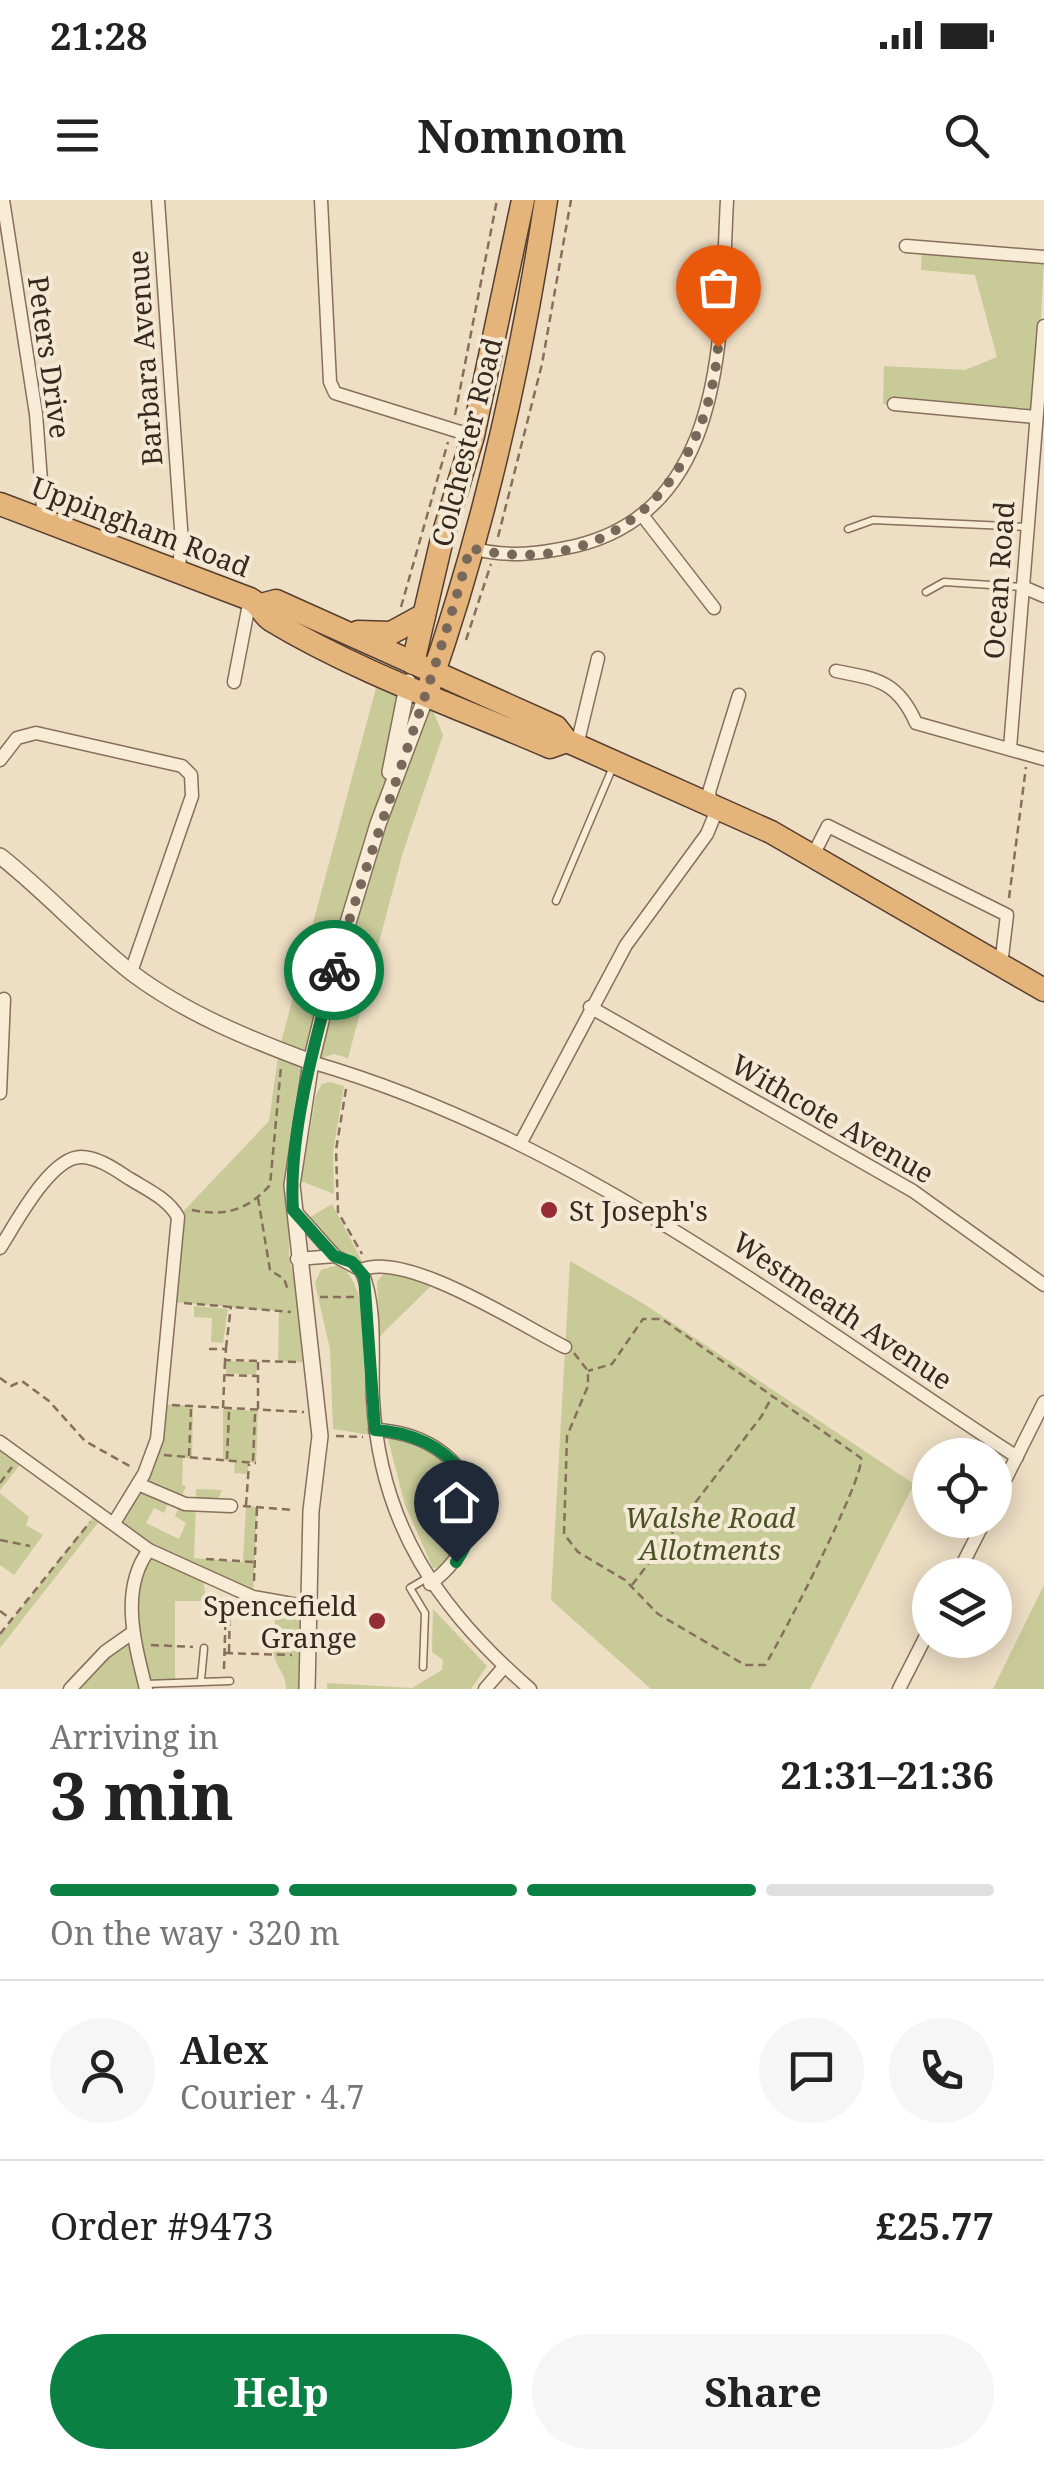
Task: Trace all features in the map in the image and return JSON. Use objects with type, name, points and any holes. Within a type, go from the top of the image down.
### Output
[{"type":"highway","name":"Colchester Road","points":[[421,679],[424,615],[462,433],[522,200]]},
{"type":"highway","name":"Colchester Road","points":[[421,679],[482,551],[546,200]]},
{"type":"highway","name":"Uppingham Road","points":[[0,504],[255,602],[276,601],[338,628],[421,679],[550,747],[572,743],[713,804],[813,855],[1044,990]]},
{"type":"highway","name":"Uppingham Road","points":[[255,602],[266,617],[421,679]]},
{"type":"highway","points":[[338,628],[392,634],[424,615]]},
{"type":"street","name":"Peters Drive","points":[[3,200],[36,414],[44,521]]},
{"type":"street","name":"Barbara Avenue","points":[[158,200],[182,543],[178,572]]},
{"type":"street","points":[[321,200],[330,382],[336,393],[462,433]]},
{"type":"street","points":[[482,551],[533,556],[598,540],[642,516],[674,479],[698,440],[710,404],[727,200]]},
{"type":"street","points":[[906,246],[1044,258]]},
{"type":"street","name":"Ocean Road","points":[[1010,748],[1044,326]]},
{"type":"street","points":[[894,404],[1036,417]]},
{"type":"street","points":[[642,516],[714,608]]},
{"type":"street","points":[[1023,587],[1044,596]]},
{"type":"street","points":[[234,682],[255,602]]},
{"type":"street","points":[[572,743],[598,658]]},
{"type":"street","points":[[836,671],[885,683],[905,698],[916,723],[1044,760]]},
{"type":"street","points":[[307,1689],[312,1511],[320,1436],[314,1363],[297,1259],[292,1184],[311,1062],[421,679]]},
{"type":"street","points":[[520,1144],[626,945],[708,834],[714,817],[709,792],[739,695]]},
{"type":"street","points":[[0,760],[17,738],[36,732],[182,766],[191,775],[192,796],[132,972]]},
{"type":"street","points":[[813,855],[828,826],[1007,914],[1001,964]]},
{"type":"street","points":[[0,856],[132,972],[201,1015],[311,1062]]},
{"type":"street","points":[[0,1093],[4,1000]]},
{"type":"street","name":"Withcote Avenue","points":[[590,1007],[913,1191],[1044,1285]]},
{"type":"street","name":"Westmeath Avenue","points":[[311,1062],[435,1104],[520,1144],[698,1242],[1016,1457]]},
{"type":"street","points":[[0,1248],[44,1183],[61,1164],[80,1156],[105,1164],[171,1205],[178,1218],[172,1302],[152,1454],[114,1523]]},
{"type":"street","points":[[293,1210],[334,1256]]},
{"type":"street","points":[[297,1259],[334,1256],[365,1268],[384,1264],[414,1272],[565,1347]]},
{"type":"street","points":[[365,1268],[375,1434],[394,1512],[428,1581],[504,1667],[530,1689]]},
{"type":"street","points":[[1012,1465],[1044,1402]]},
{"type":"street","points":[[375,1434],[412,1433],[429,1442],[451,1460],[466,1484],[472,1518],[468,1541],[456,1562],[428,1581]]},
{"type":"street","points":[[0,1442],[149,1550],[254,1598],[309,1608]]},
{"type":"street","points":[[141,1479],[185,1504],[238,1506]]},
{"type":"street","points":[[145,1687],[133,1639],[136,1567],[149,1550]]},
{"type":"street","points":[[70,1689],[105,1652],[133,1639]]},
{"type":"street","points":[[899,1689],[915,1658]]},
{"type":"street","points":[[485,1689],[504,1667]]},
{"type":"lane","points":[[848,529],[874,520],[1027,526]]},
{"type":"lane","points":[[926,592],[944,582],[1023,587]]},
{"type":"lane","points":[[556,901],[615,763]]},
{"type":"lane","points":[[422,1667],[425,1613],[410,1588],[428,1581]]},
{"type":"lane","points":[[201,1680],[204,1648]]},
{"type":"lane","points":[[145,1687],[227,1681]]},
{"type":"path","points":[[398,617],[462,433],[497,200]]},
{"type":"path","points":[[460,638],[469,640],[482,551],[542,364],[571,200]]},
{"type":"path","points":[[1007,914],[1027,754]]},
{"type":"path","points":[[171,1205],[228,1212],[258,1198],[270,1184],[275,1098],[284,1052]]},
{"type":"path","points":[[350,1073],[336,1150],[338,1212],[365,1268]]},
{"type":"path","points":[[258,1198],[270,1270],[284,1279],[291,1299],[306,1315]]},
{"type":"path","points":[[304,1297],[368,1297]]},
{"type":"path","points":[[172,1302],[306,1315]]},
{"type":"path","points":[[227,1460],[224,1375],[230,1306]]},
{"type":"path","points":[[565,1347],[588,1371],[588,1386],[567,1436],[561,1524],[578,1552],[632,1586],[640,1599],[673,1623],[745,1665],[765,1665],[863,1466],[856,1452],[662,1319],[652,1317],[636,1327],[612,1364],[588,1371]]},
{"type":"path","points":[[209,1349],[226,1350]]},
{"type":"path","points":[[225,1360],[314,1363]]},
{"type":"path","points":[[258,1360],[253,1462],[238,1506],[312,1511]]},
{"type":"path","points":[[224,1375],[258,1376]]},
{"type":"path","points":[[0,1378],[11,1386],[22,1381],[49,1401],[85,1440],[141,1479]]},
{"type":"path","points":[[632,1586],[761,1417],[772,1396]]},
{"type":"path","points":[[160,1404],[318,1412]]},
{"type":"path","points":[[189,1458],[191,1406]]},
{"type":"path","points":[[320,1436],[375,1434]]},
{"type":"path","points":[[152,1454],[253,1462]]},
{"type":"path","points":[[0,1483],[19,1458]]},
{"type":"path","points":[[254,1598],[257,1507]]},
{"type":"path","points":[[0,1634],[98,1511]]},
{"type":"path","points":[[0,1540],[30,1546]]},
{"type":"path","points":[[194,1558],[254,1562]]},
{"type":"path","points":[[227,1681],[228,1588]]},
{"type":"path","points":[[0,1611],[11,1620]]},
{"type":"path","points":[[133,1639],[226,1652],[308,1656]]},
{"type":"green space","points":[[922,247],[1044,257],[1036,417],[883,404],[884,366],[965,370],[997,357],[975,275],[921,270]]},
{"type":"green space","points":[[376,688],[427,696],[443,735],[403,852],[348,1058],[334,1054],[311,1062],[288,1181],[289,1257],[314,1363],[278,1361],[279,1311],[173,1302],[178,1217],[269,1121],[279,1050]]},
{"type":"green space","points":[[322,1084],[344,1086],[333,1152],[334,1194],[301,1181],[316,1095]]},
{"type":"green space","points":[[332,1204],[363,1263],[326,1243],[304,1221]]},
{"type":"green space","name":"Walshe Road Allotments","points":[[570,1261],[644,1304],[912,1483],[810,1689],[651,1689],[551,1600]]},
{"type":"green space","points":[[338,1265],[350,1276],[363,1316],[370,1435],[333,1429],[330,1349],[315,1283],[321,1270]]},
{"type":"green space","points":[[391,1265],[433,1284],[380,1336],[377,1282]]},
{"type":"green space","points":[[194,1306],[228,1309],[223,1343],[211,1342],[212,1318],[194,1317]]},
{"type":"green space","points":[[226,1361],[257,1362],[256,1375],[226,1373]]},
{"type":"green space","points":[[161,1404],[193,1406],[192,1458],[183,1458],[182,1485],[186,1486],[179,1502],[170,1498],[164,1513],[154,1508],[146,1523],[179,1539],[186,1523],[175,1516],[178,1509],[196,1504],[196,1489],[222,1490],[216,1505],[196,1505],[194,1558],[243,1562],[246,1506],[257,1507],[253,1597],[203,1579],[206,1601],[175,1601],[175,1682],[145,1684],[146,1689],[70,1689],[132,1633],[136,1567],[148,1550],[114,1523],[138,1484]]},
{"type":"green space","points":[[223,1409],[258,1411],[256,1463],[248,1462],[248,1474],[234,1473],[235,1462],[223,1460]]},
{"type":"green space","points":[[395,1436],[427,1448],[449,1471],[455,1485],[461,1517],[458,1539],[451,1557],[440,1567],[433,1568],[405,1505],[388,1439]]},
{"type":"green space","points":[[0,1442],[23,1461],[0,1490]]},
{"type":"green space","points":[[0,1493],[29,1517],[26,1525],[43,1535],[14,1575],[0,1565]]},
{"type":"green space","points":[[98,1511],[104,1515],[0,1648],[0,1636]]},
{"type":"green space","points":[[1044,1585],[1044,1689],[993,1689],[1008,1658],[1012,1658],[1012,1650]]},
{"type":"green space","points":[[271,1601],[309,1607],[307,1689],[286,1689],[275,1659],[275,1615]]},
{"type":"green space","points":[[433,1609],[487,1666],[471,1689],[327,1689],[327,1683],[412,1688],[442,1670],[443,1660],[432,1652]]},
{"type":"way so far","points":[[334,970],[378,824],[451,628],[470,548],[533,556],[598,540],[642,516],[674,479],[698,440],[710,404],[718,347]]},
{"type":"place","name":"St Joseph's","points":[[549,1210]]},
{"type":"place","name":"Spencefield Grange","points":[[377,1621]]},
{"type":"route","points":[[334,970],[311,1062],[292,1184],[293,1210],[334,1256],[352,1262],[364,1276],[375,1430],[412,1433],[429,1442],[451,1460],[466,1484],[471,1530],[456,1562]]}]
